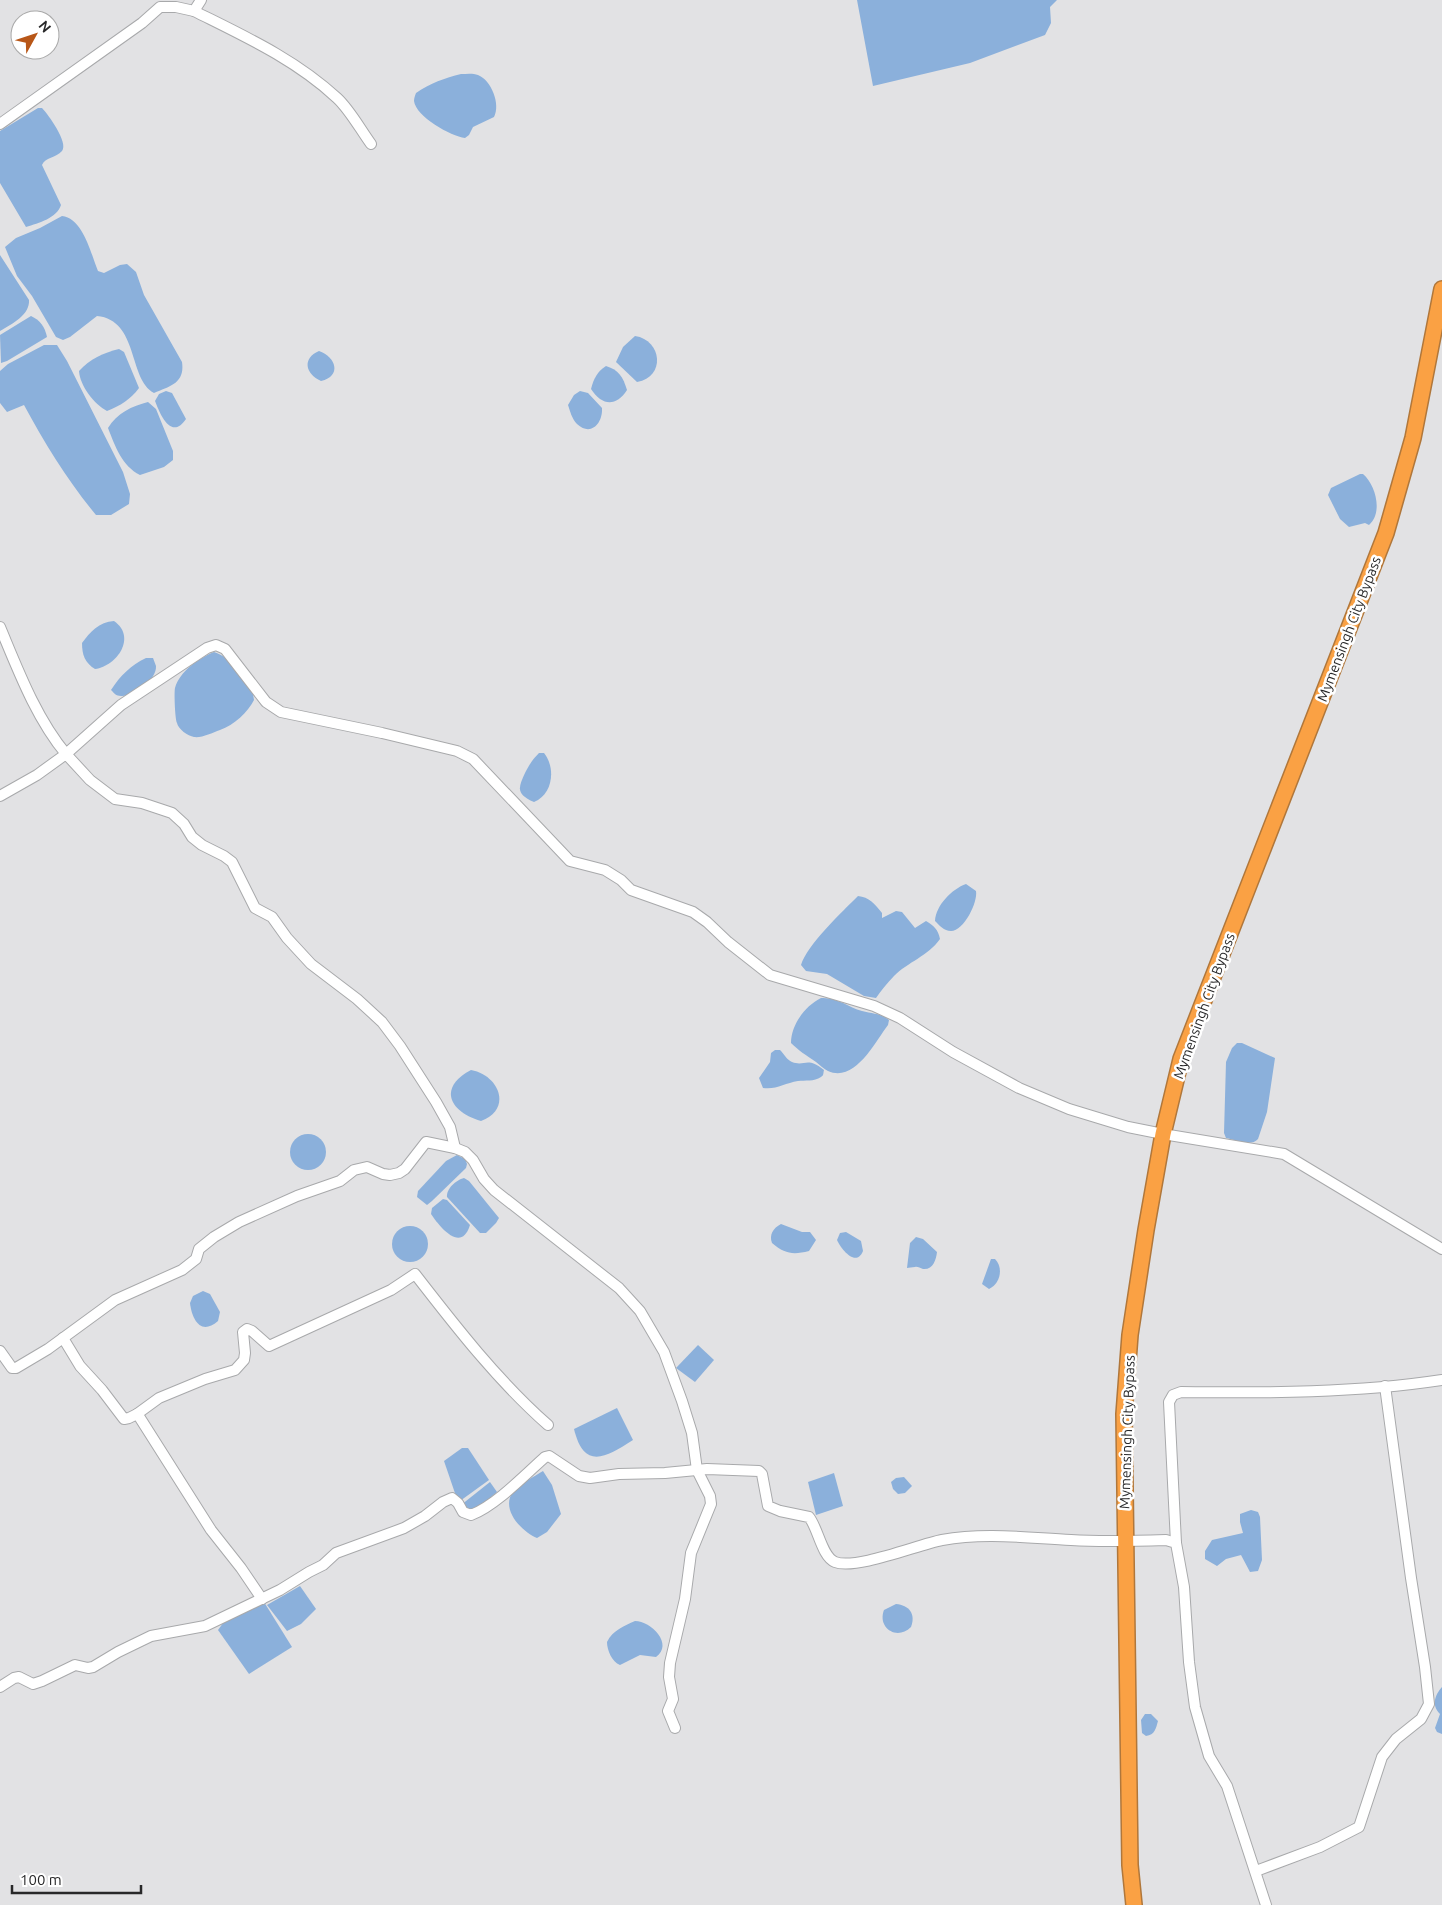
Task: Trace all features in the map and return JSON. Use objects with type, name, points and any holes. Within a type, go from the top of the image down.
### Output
[{"type":"highway","name":"Mymensingh City Bypass","points":[[1134,1905],[1130,1865],[1124,1414],[1130,1335],[1162,1134],[1182,1059],[1386,533],[1413,438],[1442,288]]},
{"type":"street","points":[[194,11],[202,0]]},
{"type":"street","points":[[0,124],[142,23],[160,7],[176,7],[194,11],[249,38],[297,66],[338,98],[371,144]]},
{"type":"street","points":[[0,627],[17,669],[52,737],[66,754],[90,780],[116,799],[142,803],[172,813],[184,824],[192,837],[232,862],[255,908],[272,917],[287,938],[311,964],[357,999],[382,1022],[436,1102],[450,1127],[455,1148]]},
{"type":"street","points":[[0,796],[37,775],[66,754],[121,705],[207,648],[216,645],[225,649],[266,702],[281,712],[457,751],[473,759],[570,861],[605,870],[631,890],[693,912],[770,975],[832,993],[900,1018],[953,1052],[1020,1088],[1069,1110],[1162,1134],[1284,1154],[1442,1250]]},
{"type":"street","points":[[0,1350],[12,1368],[16,1368],[63,1338],[115,1300],[182,1270],[196,1258],[200,1249],[214,1237],[239,1222],[306,1193],[340,1181],[354,1170],[367,1167],[383,1174],[399,1173],[405,1169],[426,1142],[466,1152],[484,1179],[494,1190],[629,1297],[640,1311],[664,1352],[682,1401],[692,1433],[697,1470],[710,1496],[711,1504],[691,1553],[685,1599],[670,1662],[669,1678],[674,1699],[668,1711],[675,1728]]},
{"type":"street","points":[[63,1338],[80,1366],[102,1390],[124,1419],[137,1414],[160,1398],[205,1378],[235,1370],[244,1360],[246,1353],[242,1336],[243,1332],[247,1329],[269,1346],[391,1290],[415,1274],[461,1333],[523,1403],[548,1425]]},
{"type":"street","points":[[1266,1905],[1227,1786],[1209,1756],[1195,1707],[1189,1662],[1184,1587],[1176,1543],[1170,1402],[1172,1395],[1181,1392],[1254,1393],[1384,1386],[1442,1380]]},
{"type":"street","points":[[1256,1871],[1320,1847],[1360,1826],[1382,1757],[1396,1739],[1421,1719],[1429,1704],[1384,1386]]},
{"type":"street","points":[[137,1414],[211,1530],[241,1568],[262,1599]]},
{"type":"street","points":[[0,1687],[14,1678],[19,1678],[33,1684],[75,1665],[88,1668],[93,1667],[140,1640],[151,1636],[205,1626],[280,1590],[323,1565],[336,1553],[368,1540],[395,1533],[452,1498],[458,1503],[463,1512],[471,1515],[479,1512],[545,1457],[549,1456],[580,1476],[590,1478],[619,1474],[697,1470],[759,1471],[762,1474],[768,1506],[780,1511],[809,1517],[813,1521],[820,1540],[830,1558],[838,1563],[859,1563],[915,1546],[968,1537],[1018,1536],[1070,1540],[1166,1540],[1176,1543]]},
{"type":"water","points":[[857,0],[1057,0],[1050,7],[1051,23],[1045,35],[970,63],[873,86]]},
{"type":"water","points":[[461,74],[474,74],[483,78],[494,93],[496,106],[494,117],[473,127],[465,138],[451,134],[435,125],[421,113],[414,101],[416,93],[427,86]]},
{"type":"water","points":[[38,108],[42,108],[49,116],[63,142],[62,151],[43,162],[42,165],[61,205],[52,217],[26,227],[0,183],[0,131]]},
{"type":"water","points":[[62,216],[76,223],[81,230],[98,271],[104,273],[120,265],[127,264],[136,272],[144,295],[182,362],[181,375],[176,383],[154,393],[146,386],[140,376],[127,338],[120,328],[110,320],[97,316],[70,337],[63,340],[56,337],[32,296],[17,276],[5,247],[16,238]]},
{"type":"water","points":[[0,255],[29,300],[29,305],[23,315],[0,331]]},
{"type":"water","points":[[31,316],[42,324],[47,337],[1,363],[0,335]]},
{"type":"water","points":[[635,336],[651,344],[657,359],[653,373],[646,379],[637,382],[616,362],[623,347]]},
{"type":"water","points":[[44,345],[57,345],[67,361],[123,472],[130,494],[129,504],[111,515],[96,515],[57,462],[24,405],[7,412],[0,403],[0,371],[8,364]]},
{"type":"water","points":[[119,349],[124,352],[139,388],[125,402],[107,411],[97,404],[89,394],[82,383],[79,371],[97,357]]},
{"type":"water","points":[[319,351],[333,362],[334,366],[332,375],[328,379],[321,381],[312,374],[308,366],[310,358]]},
{"type":"water","points":[[606,366],[620,375],[627,390],[623,396],[614,402],[600,399],[591,389],[596,376]]},
{"type":"water","points":[[166,391],[172,393],[186,419],[181,425],[176,427],[167,423],[155,401],[159,394]]},
{"type":"water","points":[[580,391],[588,393],[602,408],[602,414],[598,423],[591,429],[582,428],[577,424],[572,417],[568,405],[574,395]]},
{"type":"water","points":[[148,402],[156,409],[173,451],[173,460],[164,467],[140,475],[124,461],[116,448],[108,428],[125,411]]},
{"type":"water","points":[[1363,474],[1368,479],[1374,492],[1377,506],[1376,514],[1369,525],[1365,523],[1349,527],[1340,519],[1328,495],[1331,488]]},
{"type":"water","points":[[114,621],[121,628],[124,635],[121,650],[117,657],[103,667],[95,669],[85,658],[82,643],[95,628],[104,623]]},
{"type":"water","points":[[214,652],[226,659],[237,669],[253,694],[254,700],[244,713],[230,725],[207,735],[194,737],[179,728],[176,721],[175,688],[181,676],[190,666]]},
{"type":"water","points":[[146,658],[153,658],[156,666],[153,677],[149,682],[138,691],[126,696],[118,695],[111,690],[135,664]]},
{"type":"water","points":[[539,753],[544,753],[548,759],[551,780],[545,793],[534,802],[521,793],[520,787],[528,767]]},
{"type":"water","points":[[966,884],[976,891],[975,902],[961,926],[956,930],[946,930],[935,921],[938,909],[950,894]]},
{"type":"water","points":[[858,896],[869,899],[882,913],[882,918],[896,911],[902,912],[915,928],[926,921],[935,928],[940,939],[930,950],[894,976],[876,998],[864,996],[827,974],[806,971],[801,965],[817,939]]},
{"type":"water","points":[[821,998],[837,1001],[862,1011],[883,1016],[889,1020],[888,1025],[863,1059],[847,1071],[838,1073],[828,1071],[791,1043],[793,1030],[804,1011]]},
{"type":"water","points":[[1237,1043],[1242,1043],[1275,1058],[1267,1112],[1258,1139],[1251,1143],[1226,1138],[1224,1133],[1226,1062],[1232,1048]]},
{"type":"water","points":[[775,1050],[780,1050],[792,1062],[810,1063],[818,1066],[824,1070],[823,1075],[815,1080],[798,1081],[772,1088],[763,1088],[759,1078],[770,1062],[771,1053]]},
{"type":"water","points":[[471,1070],[489,1078],[495,1085],[498,1093],[497,1109],[491,1116],[481,1121],[462,1112],[455,1106],[452,1099],[451,1092],[454,1084],[460,1077]]},
{"type":"water","points":[[308,1134],[315,1135],[321,1139],[325,1145],[325,1159],[321,1165],[315,1169],[308,1170],[301,1169],[295,1165],[291,1159],[290,1152],[291,1145],[295,1139],[301,1135]]},
{"type":"water","points":[[457,1155],[465,1159],[466,1168],[427,1205],[417,1197],[418,1191],[446,1161]]},
{"type":"water","points":[[464,1178],[469,1181],[499,1218],[486,1233],[480,1233],[447,1197],[452,1185]]},
{"type":"water","points":[[443,1199],[447,1200],[470,1225],[466,1233],[461,1237],[450,1235],[431,1214],[432,1208]]},
{"type":"water","points":[[781,1224],[802,1232],[810,1232],[816,1240],[809,1251],[789,1253],[772,1243],[772,1232]]},
{"type":"water","points":[[410,1226],[417,1227],[423,1231],[427,1237],[427,1251],[423,1257],[417,1261],[410,1262],[403,1261],[397,1257],[393,1251],[392,1244],[393,1237],[397,1231],[403,1227]]},
{"type":"water","points":[[846,1232],[861,1241],[863,1251],[857,1258],[845,1252],[837,1240],[840,1233]]},
{"type":"water","points":[[916,1237],[923,1239],[937,1252],[935,1261],[929,1268],[907,1268],[910,1243]]},
{"type":"water","points":[[991,1259],[995,1259],[998,1263],[1000,1276],[993,1287],[989,1289],[982,1284]]},
{"type":"water","points":[[203,1291],[210,1294],[220,1312],[218,1321],[207,1327],[198,1324],[195,1320],[190,1303],[193,1296]]},
{"type":"water","points":[[698,1345],[714,1360],[695,1382],[676,1368]]},
{"type":"water","points":[[617,1408],[633,1440],[613,1452],[597,1457],[584,1451],[578,1442],[574,1429]]},
{"type":"water","points":[[462,1448],[468,1448],[489,1480],[460,1501],[457,1499],[444,1461]]},
{"type":"water","points":[[543,1471],[552,1485],[561,1514],[547,1532],[537,1538],[519,1525],[514,1519],[509,1506],[513,1492]]},
{"type":"water","points":[[834,1473],[843,1506],[816,1515],[808,1482]]},
{"type":"water","points":[[904,1477],[912,1486],[905,1493],[898,1494],[893,1489],[891,1482],[896,1478]]},
{"type":"water","points":[[490,1482],[497,1492],[477,1509],[471,1511],[461,1505]]},
{"type":"water","points":[[1251,1510],[1258,1512],[1260,1517],[1262,1560],[1258,1571],[1250,1572],[1241,1555],[1226,1559],[1217,1566],[1205,1559],[1205,1551],[1212,1540],[1243,1533],[1240,1514]]},
{"type":"water","points":[[300,1586],[316,1609],[301,1624],[287,1631],[267,1605]]},
{"type":"water","points":[[264,1602],[292,1647],[249,1674],[218,1630],[226,1619]]},
{"type":"water","points":[[896,1604],[908,1608],[913,1618],[911,1627],[900,1633],[894,1633],[883,1622],[884,1610]]},
{"type":"water","points":[[635,1621],[648,1625],[658,1634],[663,1646],[661,1652],[656,1657],[640,1655],[620,1665],[610,1655],[607,1642],[616,1631]]},
{"type":"water","points":[[1442,1687],[1442,1734],[1437,1732],[1435,1728],[1440,1714],[1435,1704],[1437,1693]]},
{"type":"water","points":[[1145,1714],[1151,1714],[1158,1721],[1153,1733],[1146,1736],[1142,1733],[1141,1720]]}]
